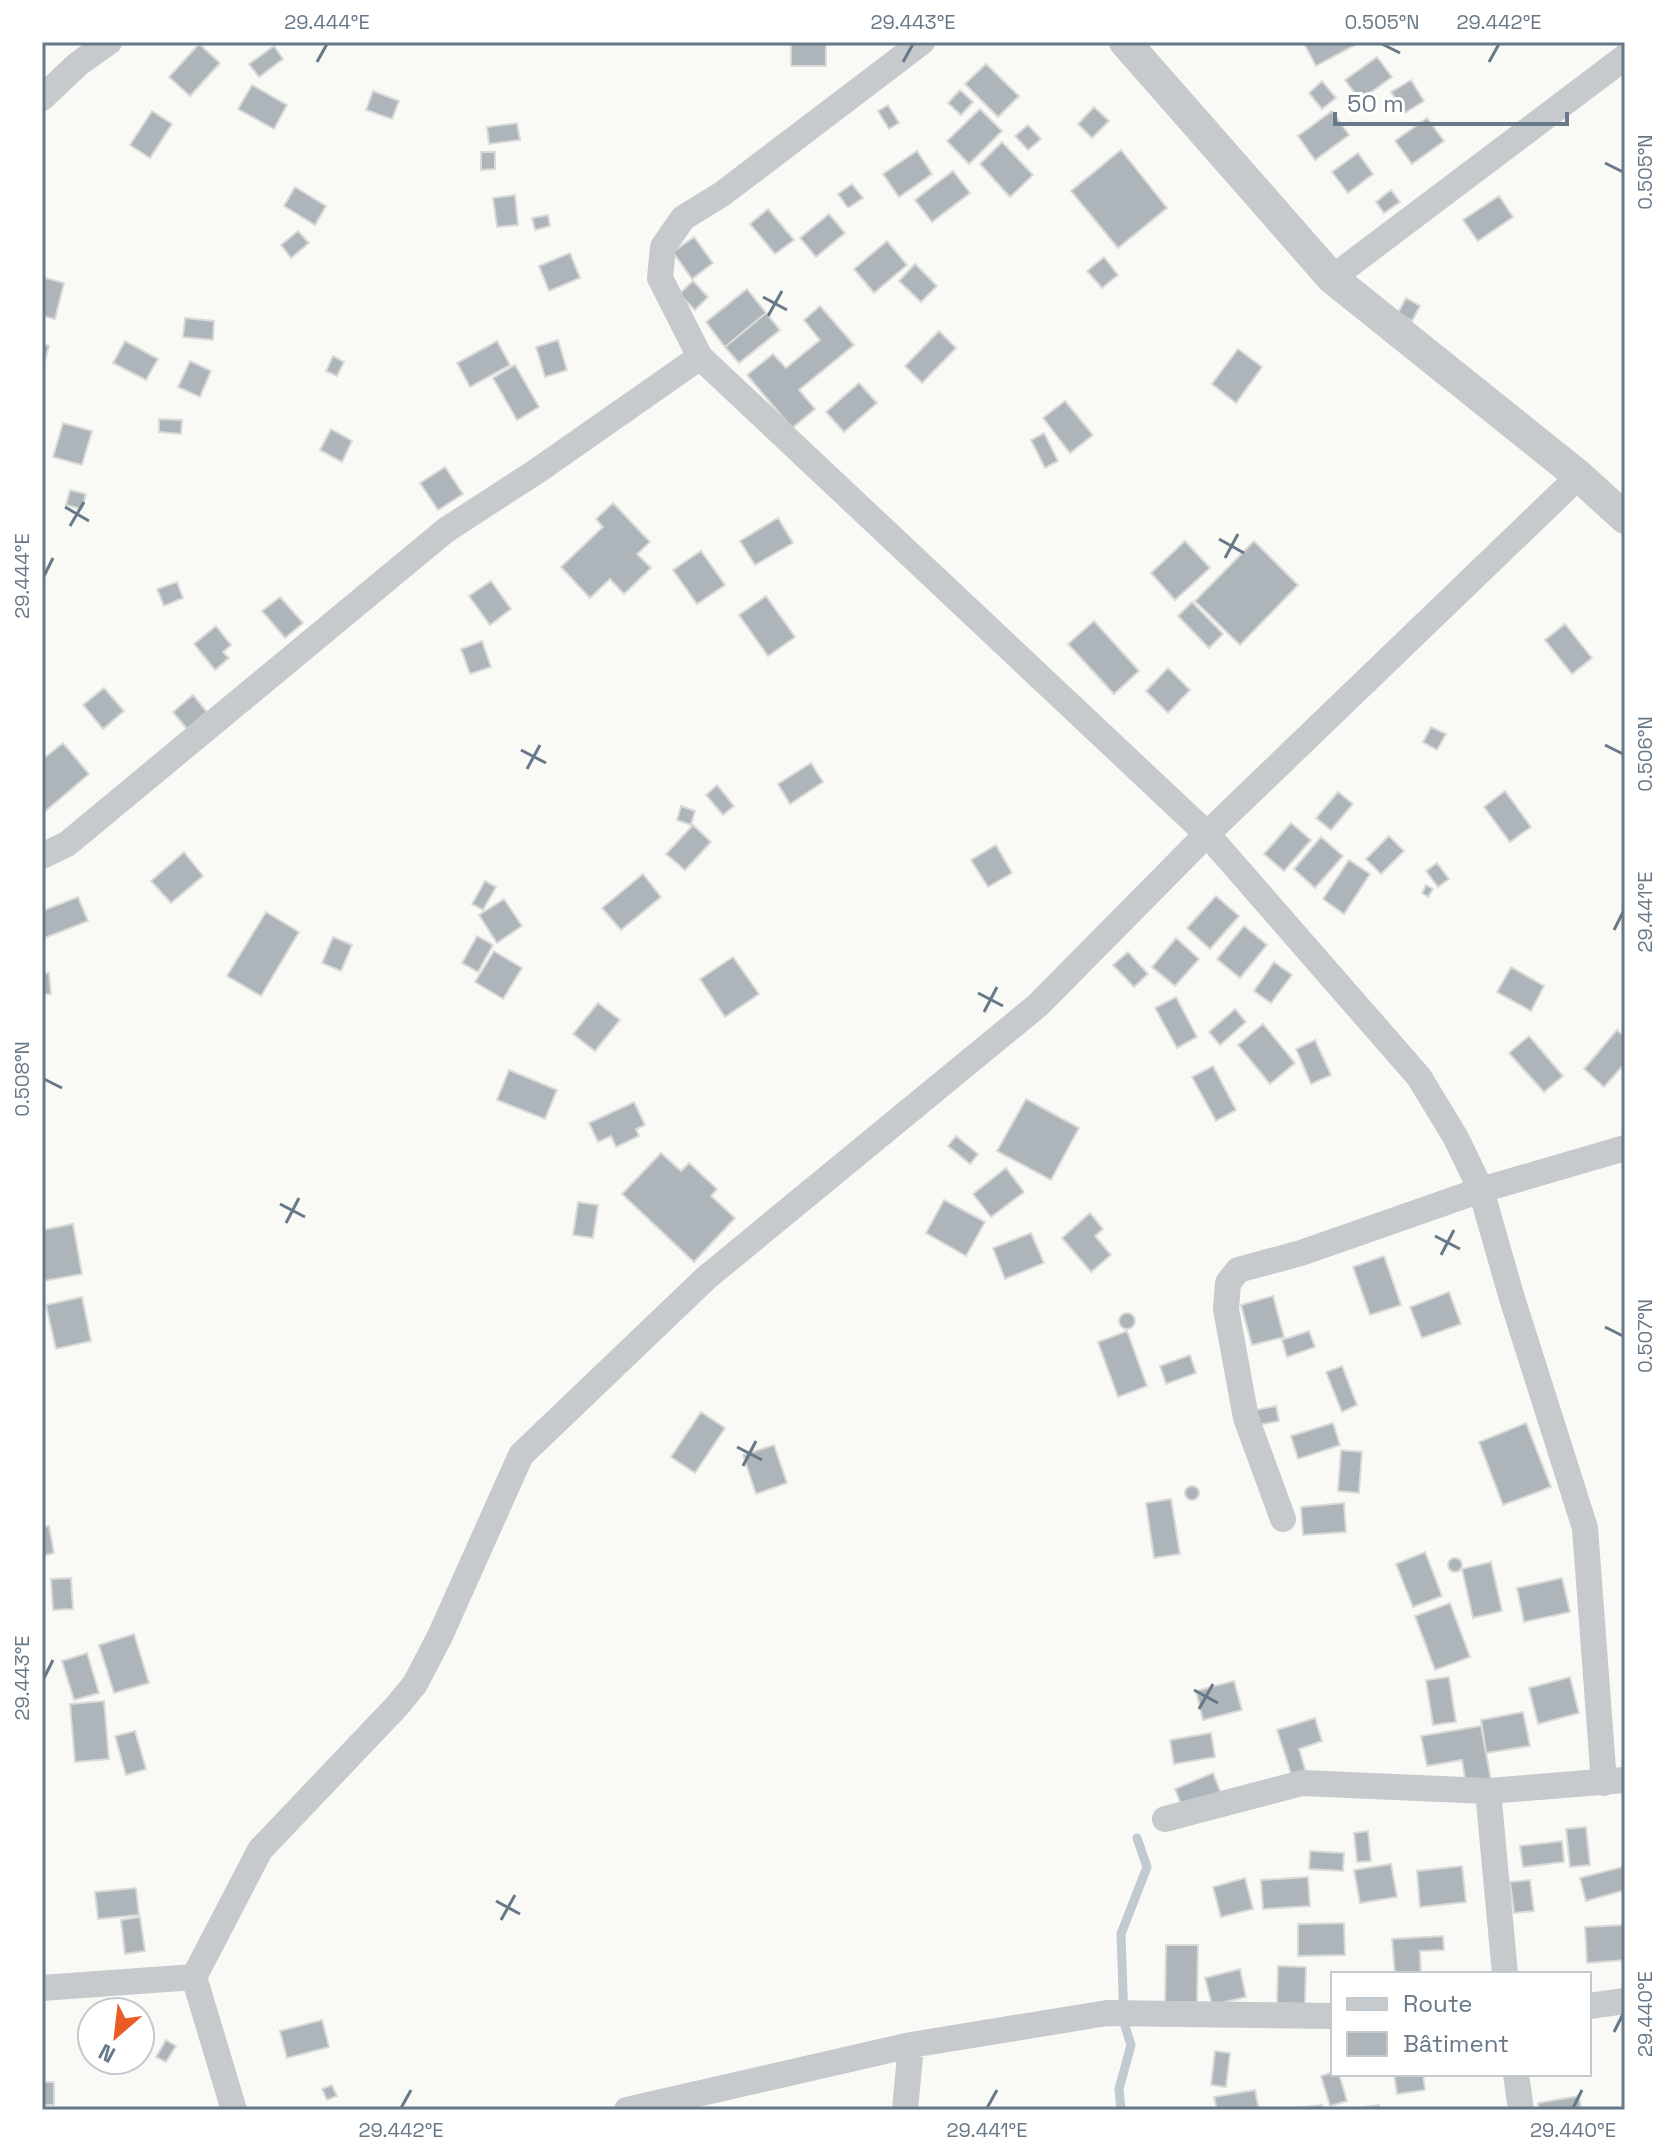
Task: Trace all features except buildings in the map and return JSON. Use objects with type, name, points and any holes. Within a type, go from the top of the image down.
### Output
[{"type":"street","points":[[42,98],[78,64],[109,42]]},
{"type":"street","points":[[922,42],[722,194],[683,218],[663,247],[660,278],[700,357],[1207,834],[1419,1077],[1456,1138],[1481,1190],[1585,1528],[1614,1781],[1488,1791],[1302,1783],[1165,1819]]},
{"type":"street","points":[[1125,42],[1332,278],[1579,476],[1625,518]]},
{"type":"street","points":[[1332,278],[1625,57]]},
{"type":"street","points":[[42,856],[67,844],[446,530],[537,471],[700,357]]},
{"type":"street","points":[[234,2110],[194,1977],[260,1850],[415,1684],[440,1636],[521,1455],[706,1278],[1038,1005],[1207,834],[1579,476]]},
{"type":"street","points":[[1283,1519],[1246,1418],[1226,1309],[1228,1283],[1238,1270],[1301,1253],[1481,1190],[1625,1148]]},
{"type":"street","points":[[1488,1791],[1505,1972]]},
{"type":"street","points":[[42,1988],[194,1977]]},
{"type":"street","points":[[1591,2006],[1625,2001]]},
{"type":"street","points":[[627,2110],[911,2045],[1120,2013],[1331,2016]]},
{"type":"street","points":[[905,2110],[911,2045]]},
{"type":"street","points":[[1516,2076],[1521,2110]]},
{"type":"waterway","points":[[1121,2110],[1119,2089],[1131,2045],[1124,2023],[1121,1934],[1147,1867],[1137,1838]]}]
